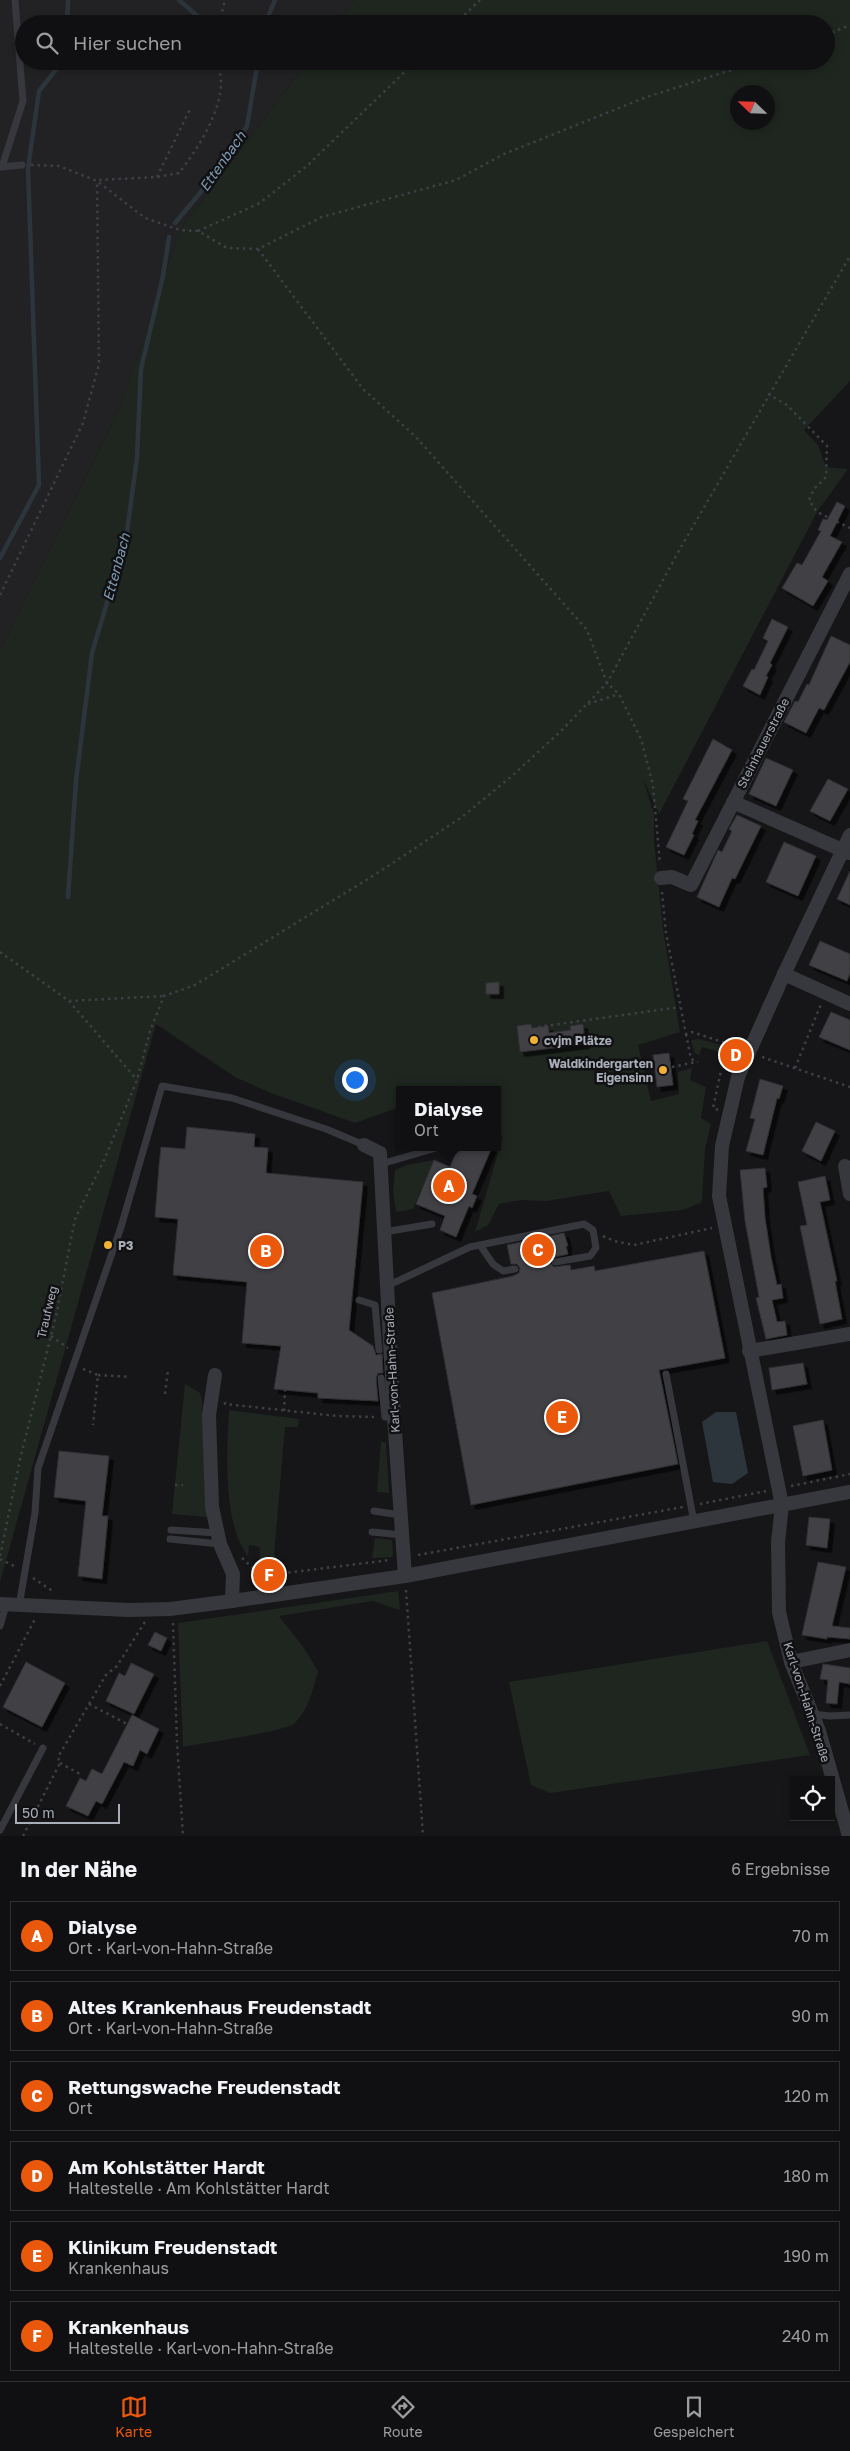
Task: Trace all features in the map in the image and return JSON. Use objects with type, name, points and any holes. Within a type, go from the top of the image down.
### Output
[{"type":"street","name":"Steinhauerstraße","points":[[661,878],[672,877],[691,885],[850,574]]},
{"type":"street","points":[[733,802],[846,852]]},
{"type":"street","points":[[782,1505],[749,1352],[719,1196],[722,1146],[734,1089],[748,1051],[784,974],[846,852],[850,835]]},
{"type":"street","points":[[784,974],[850,1004]]},
{"type":"street","points":[[364,1145],[380,1153],[381,1164]]},
{"type":"street","name":"Karl-von-Hahn-Straße","points":[[381,1164],[387,1286],[390,1417],[405,1576]]},
{"type":"street","points":[[845,1166],[850,1194]]},
{"type":"street","points":[[749,1352],[850,1334]]},
{"type":"street","points":[[215,1375],[209,1415],[212,1507],[219,1539],[233,1574],[232,1601]]},
{"type":"street","points":[[8,1605],[64,1608],[170,1609],[232,1601],[405,1576],[850,1492]]},
{"type":"street","name":"Karl-von-Hahn-Straße","points":[[782,1505],[778,1542],[780,1612],[791,1662],[812,1714],[849,1836]]},
{"type":"street","points":[[791,1662],[850,1650]]},
{"type":"lane","points":[[15,0],[16,15]]},
{"type":"lane","points":[[21,70],[23,101],[1,167],[22,165]]},
{"type":"lane","points":[[0,1626],[24,1572],[35,1513],[38,1468],[121,1227],[162,1086],[232,1098],[326,1129],[364,1145]]},
{"type":"lane","points":[[381,1164],[426,1151]]},
{"type":"lane","points":[[384,1232],[432,1224]]},
{"type":"lane","points":[[387,1286],[470,1247],[584,1224],[593,1230],[596,1248],[590,1256],[555,1262]]},
{"type":"lane","points":[[480,1245],[493,1264],[503,1271],[515,1269]]},
{"type":"lane","points":[[360,1300],[375,1305],[379,1350]]},
{"type":"lane","points":[[666,1374],[694,1522]]},
{"type":"lane","points":[[381,1378],[390,1417]]},
{"type":"lane","points":[[374,1511],[400,1515]]},
{"type":"lane","points":[[171,1530],[219,1539]]},
{"type":"lane","points":[[372,1532],[402,1535]]},
{"type":"lane","points":[[170,1539],[219,1539]]},
{"type":"lane","points":[[812,1714],[830,1716],[850,1715]]},
{"type":"lane","points":[[0,1830],[43,1748]]},
{"type":"path","points":[[222,15],[225,0]]},
{"type":"path","points":[[464,15],[480,0]]},
{"type":"path","points":[[835,31],[850,25]]},
{"type":"path","points":[[97,180],[158,177],[179,173],[194,154],[217,107],[221,81],[219,70]]},
{"type":"path","points":[[198,232],[260,203],[308,165],[407,70]]},
{"type":"path","points":[[39,164],[59,166],[97,180],[145,218],[180,230],[198,232],[227,248],[258,249],[322,217],[456,180],[504,154],[644,98],[731,70]]},
{"type":"path","points":[[158,177],[192,107]]},
{"type":"path","points":[[0,595],[83,422],[99,364],[97,180]]},
{"type":"path","points":[[258,249],[363,388],[416,438],[587,630],[607,683],[620,694],[640,739],[653,785],[666,933],[691,1059],[698,1062],[672,1067]]},
{"type":"path","points":[[69,1001],[164,996],[195,985],[376,874],[462,817],[514,775],[607,683],[681,547],[768,394],[850,256]]},
{"type":"path","points":[[768,394],[788,405],[827,446],[826,477],[814,488],[809,500],[816,512],[850,528]]},
{"type":"path","points":[[586,705],[620,694]]},
{"type":"path","points":[[0,952],[69,1001],[137,1080]]},
{"type":"path","points":[[796,1068],[827,993]]},
{"type":"path","name":"Traufweg","points":[[64,1608],[63,1599],[0,1558],[21,1455],[51,1336],[75,1219],[105,1158],[137,1080],[150,1031],[164,996]]},
{"type":"path","points":[[538,1027],[680,1007]]},
{"type":"path","points":[[686,1034],[692,1032],[850,1087]]},
{"type":"path","points":[[721,1071],[712,1108],[729,1113]]},
{"type":"path","points":[[593,1230],[614,1241],[634,1245],[725,1226]]},
{"type":"path","points":[[51,1336],[72,1351],[75,1365],[98,1375],[130,1376]]},
{"type":"path","points":[[165,1394],[168,1370]]},
{"type":"path","points":[[93,1425],[98,1375]]},
{"type":"path","points":[[284,1410],[285,1390]]},
{"type":"path","points":[[225,1414],[226,1395]]},
{"type":"path","points":[[225,1404],[390,1417]]},
{"type":"path","points":[[241,1555],[243,1560],[256,1571],[269,1575],[404,1558],[850,1474]]},
{"type":"path","points":[[175,1485],[183,1484]]},
{"type":"path","points":[[405,1576],[423,1836]]},
{"type":"path","points":[[0,1686],[35,1618],[37,1607]]},
{"type":"path","points":[[58,1757],[106,1675],[117,1666],[148,1617],[148,1609]]},
{"type":"path","points":[[170,1609],[175,1633],[176,1742],[183,1836]]},
{"type":"path","points":[[89,1704],[129,1725]]},
{"type":"path","points":[[0,1724],[58,1757],[60,1763],[80,1774]]},
{"type":"path","points":[[23,1836],[60,1763]]},
{"type":"shaded area","points":[[0,0],[354,0],[343,15],[15,15],[15,70],[301,70],[180,230],[122,403],[0,651]]},
{"type":"shaded area","points":[[354,0],[850,0],[850,381],[804,430],[818,445],[826,467],[848,469],[817,512],[659,814],[643,779],[654,814],[654,841],[663,929],[680,1032],[638,1045],[651,1101],[679,1094],[678,1072],[692,1068],[690,1080],[706,1087],[701,1118],[711,1124],[705,1149],[702,1202],[683,1210],[621,1216],[609,1191],[546,1201],[521,1200],[499,1204],[488,1225],[475,1232],[499,1151],[501,1151],[503,1136],[501,1135],[501,1086],[396,1086],[396,1108],[355,1123],[271,1093],[235,1077],[156,1024],[0,1582],[0,651],[122,403],[180,230],[301,70],[835,70],[835,15],[343,15]]},
{"type":"shaded area","points":[[698,1039],[737,1049],[734,1056],[702,1047],[699,1055],[695,1053],[691,1040]]},
{"type":"shaded area","points":[[434,1160],[413,1209],[396,1212],[393,1192],[395,1170],[407,1165]]},
{"type":"shaded area","points":[[185,1384],[200,1393],[202,1400],[207,1517],[172,1514]]},
{"type":"shaded area","points":[[229,1410],[299,1419],[298,1427],[285,1427],[274,1555],[286,1568],[273,1568],[259,1564],[260,1547],[249,1545],[248,1556],[240,1542],[234,1525],[228,1486],[227,1445]]},
{"type":"shaded area","points":[[716,1412],[736,1412],[748,1473],[732,1484],[713,1482],[702,1422]]},
{"type":"shaded area","points":[[381,1441],[386,1443],[389,1493],[377,1492]]},
{"type":"shaded area","points":[[375,1538],[392,1540],[393,1557],[372,1558]]},
{"type":"shaded area","points":[[398,1591],[400,1610],[373,1601],[279,1616],[304,1648],[318,1671],[310,1698],[300,1717],[295,1723],[276,1730],[183,1747],[178,1623]]},
{"type":"shaded area","points":[[767,1641],[810,1755],[550,1793],[531,1785],[509,1682]]},
{"type":"building","points":[[837,502],[845,506],[830,536],[842,542],[822,577],[828,581],[813,606],[782,588],[797,563],[802,565],[821,531],[818,530],[823,519],[827,520]]},
{"type":"building","points":[[772,619],[788,627],[770,663],[772,665],[760,695],[743,686],[752,669],[754,670],[768,641],[763,638]]},
{"type":"building","points":[[831,636],[850,645],[850,662],[824,710],[819,708],[806,733],[784,722],[795,701],[798,702],[807,684],[809,685]]},
{"type":"building","points":[[713,739],[732,750],[695,820],[698,821],[692,834],[694,835],[684,855],[666,847],[688,801],[683,799]]},
{"type":"building","points":[[766,758],[793,770],[776,806],[749,794]]},
{"type":"building","points":[[828,779],[848,789],[830,821],[810,811]]},
{"type":"building","points":[[737,815],[761,826],[735,879],[732,878],[719,907],[697,897],[718,850],[722,852],[732,831],[729,829]]},
{"type":"building","points":[[784,842],[816,856],[798,896],[766,882]]},
{"type":"building","points":[[850,871],[850,905],[837,899]]},
{"type":"building","points":[[820,941],[850,954],[850,973],[847,981],[809,965]]},
{"type":"building","points":[[499,982],[499,994],[486,994],[486,983]]},
{"type":"building","points":[[831,1012],[850,1020],[850,1050],[819,1037]]},
{"type":"building","points":[[531,1024],[532,1028],[548,1026],[549,1033],[571,1030],[570,1026],[583,1024],[585,1044],[520,1052],[517,1026]]},
{"type":"building","name":"Waldkindergarten Eigensinn","points":[[669,1053],[673,1085],[657,1087],[653,1055]]},
{"type":"building","points":[[760,1079],[783,1086],[779,1099],[777,1098],[763,1155],[746,1151],[755,1119],[750,1118]]},
{"type":"building","points":[[816,1122],[835,1131],[821,1161],[802,1151]]},
{"type":"building","points":[[187,1127],[255,1134],[254,1147],[268,1148],[266,1173],[363,1182],[349,1330],[373,1346],[376,1355],[382,1354],[383,1373],[378,1373],[376,1378],[378,1401],[318,1398],[318,1393],[274,1389],[281,1346],[242,1343],[247,1282],[173,1275],[178,1219],[155,1217],[159,1166],[161,1147],[185,1149]]},
{"type":"building","points":[[456,1151],[490,1151],[472,1194],[477,1196],[472,1208],[469,1206],[456,1237],[440,1230],[445,1216],[416,1204],[434,1160],[450,1167]]},
{"type":"building","points":[[765,1168],[767,1187],[763,1188],[765,1218],[777,1285],[781,1284],[783,1298],[772,1300],[777,1322],[785,1321],[787,1335],[766,1339],[756,1298],[759,1297],[745,1221],[740,1170]]},
{"type":"building","points":[[825,1176],[830,1200],[820,1202],[837,1281],[835,1281],[842,1319],[820,1324],[800,1226],[807,1225],[798,1182]]},
{"type":"building","points":[[564,1233],[568,1254],[551,1258],[550,1263],[554,1267],[570,1265],[571,1270],[594,1266],[595,1271],[704,1251],[725,1358],[659,1370],[678,1464],[471,1505],[432,1293],[513,1276],[519,1273],[520,1268],[517,1264],[511,1264],[507,1245]]},
{"type":"building","points":[[803,1363],[807,1384],[772,1390],[769,1368]]},
{"type":"building","points":[[823,1420],[832,1470],[803,1476],[793,1426]]},
{"type":"building","points":[[59,1451],[109,1456],[102,1516],[108,1516],[102,1579],[78,1576],[86,1501],[54,1497]]},
{"type":"building","points":[[809,1517],[830,1519],[827,1548],[806,1545]]},
{"type":"building","points":[[818,1562],[846,1567],[832,1626],[850,1628],[850,1639],[827,1637],[827,1639],[802,1635]]},
{"type":"building","points":[[155,1632],[167,1638],[161,1651],[148,1645]]},
{"type":"building","points":[[26,1662],[65,1683],[42,1727],[3,1707]]},
{"type":"building","points":[[131,1663],[154,1674],[134,1714],[106,1701],[119,1673],[125,1676]]},
{"type":"building","points":[[823,1664],[850,1668],[850,1684],[839,1682],[837,1704],[826,1703],[828,1680],[820,1679]]},
{"type":"building","points":[[132,1715],[159,1729],[147,1754],[140,1750],[133,1766],[124,1762],[102,1804],[96,1801],[88,1816],[66,1806],[80,1778],[86,1781],[92,1769],[102,1774]]},
{"type":"waterway","points":[[67,15],[68,0]]},
{"type":"waterway","points":[[179,0],[196,15]]},
{"type":"waterway","name":"Ettenbach","points":[[269,15],[275,0]]},
{"type":"waterway","points":[[0,558],[39,485],[28,169],[39,91],[56,70]]},
{"type":"waterway","name":"Ettenbach","points":[[175,223],[215,175],[247,126],[256,70]]},
{"type":"waterway","name":"Ettenbach","points":[[68,897],[76,781],[92,653],[126,539],[137,458],[141,369],[163,276],[169,237]]},
{"type":"place","name":"cvjm Plätze","points":[[534,1040]]},
{"type":"place","name":"Am Kohlstätter Hardt","points":[[736,1055]]},
{"type":"place","name":"Waldkindergarten Eigensinn","points":[[663,1070]]},
{"type":"place","name":"Dialyse","points":[[449,1186]]},
{"type":"place","name":"P3","points":[[108,1245]]},
{"type":"place","name":"Rettungswache Freudenstadt","points":[[538,1250]]},
{"type":"place","name":"Altes Krankenhaus Freudenstadt","points":[[266,1251]]},
{"type":"place","name":"Klinikum Freudenstadt","points":[[562,1417]]},
{"type":"place","name":"Krankenhaus","points":[[269,1575]]}]
